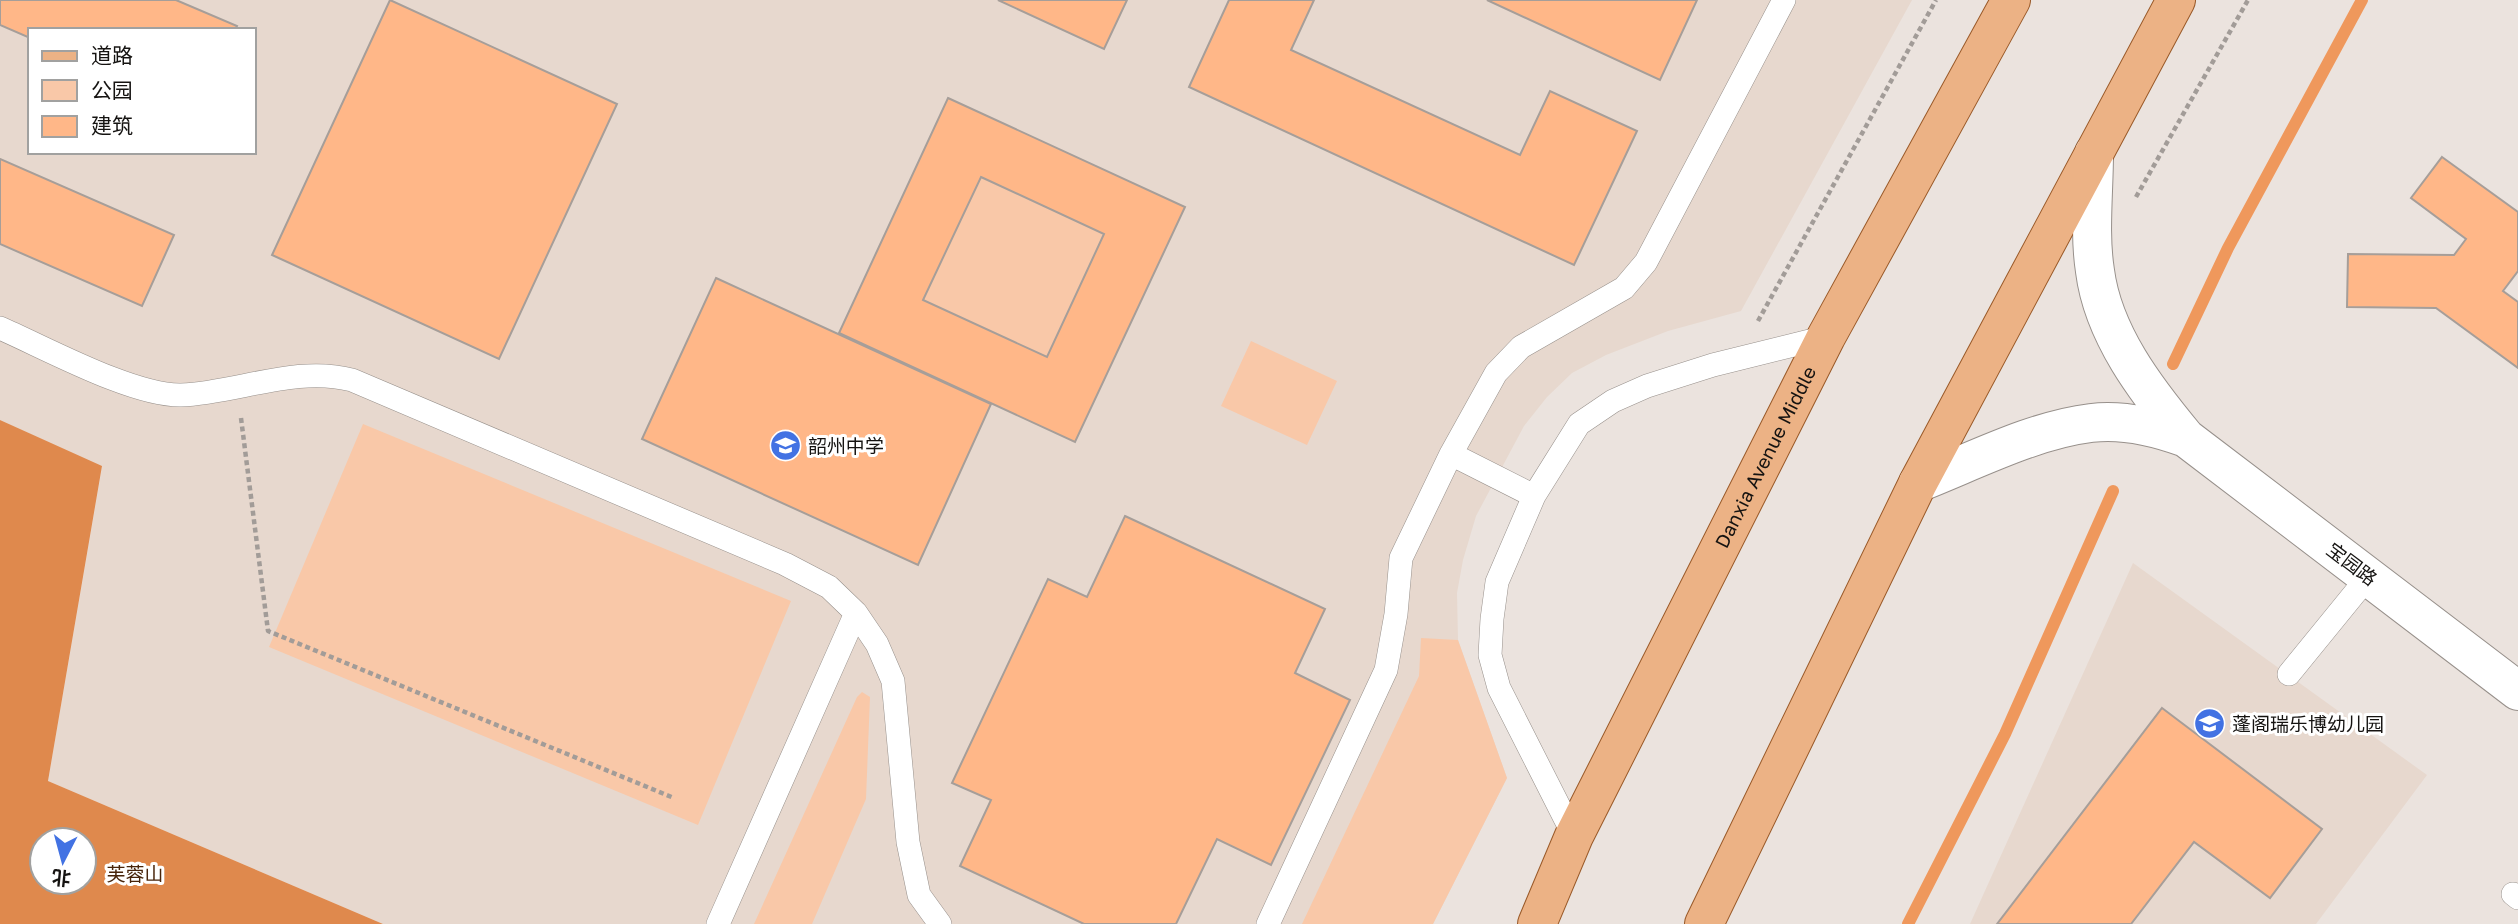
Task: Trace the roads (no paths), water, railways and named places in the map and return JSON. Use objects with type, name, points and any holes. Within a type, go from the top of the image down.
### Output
[{"type":"main road","name":"Danxia Avenue Middle","points":[[1536,924],[1574,836],[1826,337],[2011,0]]},
{"type":"main road","points":[[1704,924],[1918,483],[2176,0]]},
{"type":"street","name":"宝园路","points":[[2094,153],[2093,238],[2095,271],[2101,301],[2126,354],[2165,413],[2186,438],[2518,691]]},
{"type":"street","name":"宝园路","points":[[1918,483],[2022,442],[2091,423],[2125,423],[2158,428],[2186,438]]},
{"type":"lane","points":[[1268,924],[1386,670],[1396,614],[1401,558],[1451,454],[1496,373],[1521,346],[1624,288],[1646,262],[1784,0]]},
{"type":"lane","points":[[0,328],[140,389],[180,395],[320,375],[352,380],[785,564],[829,587],[856,613],[877,644],[893,681],[908,842],[919,895],[940,924]]},
{"type":"lane","points":[[1574,836],[1499,688],[1490,655],[1497,582],[1534,496],[1579,424],[1613,401],[1647,386],[1826,337]]},
{"type":"lane","points":[[1451,454],[1534,496]]},
{"type":"lane","points":[[2289,674],[2368,577]]},
{"type":"lane","points":[[718,924],[856,613]]},
{"type":"waterway","points":[[2173,364],[2228,248],[2362,0]]},
{"type":"waterway","points":[[1908,924],[2005,734],[2113,491]]},
{"type":"place","name":"韶州中学","points":[[785,446]]},
{"type":"place","name":"蓬阁瑞乐博幼儿园","points":[[2209,724]]},
{"type":"park label","name":"芙蓉山","points":[[135,874]]}]
